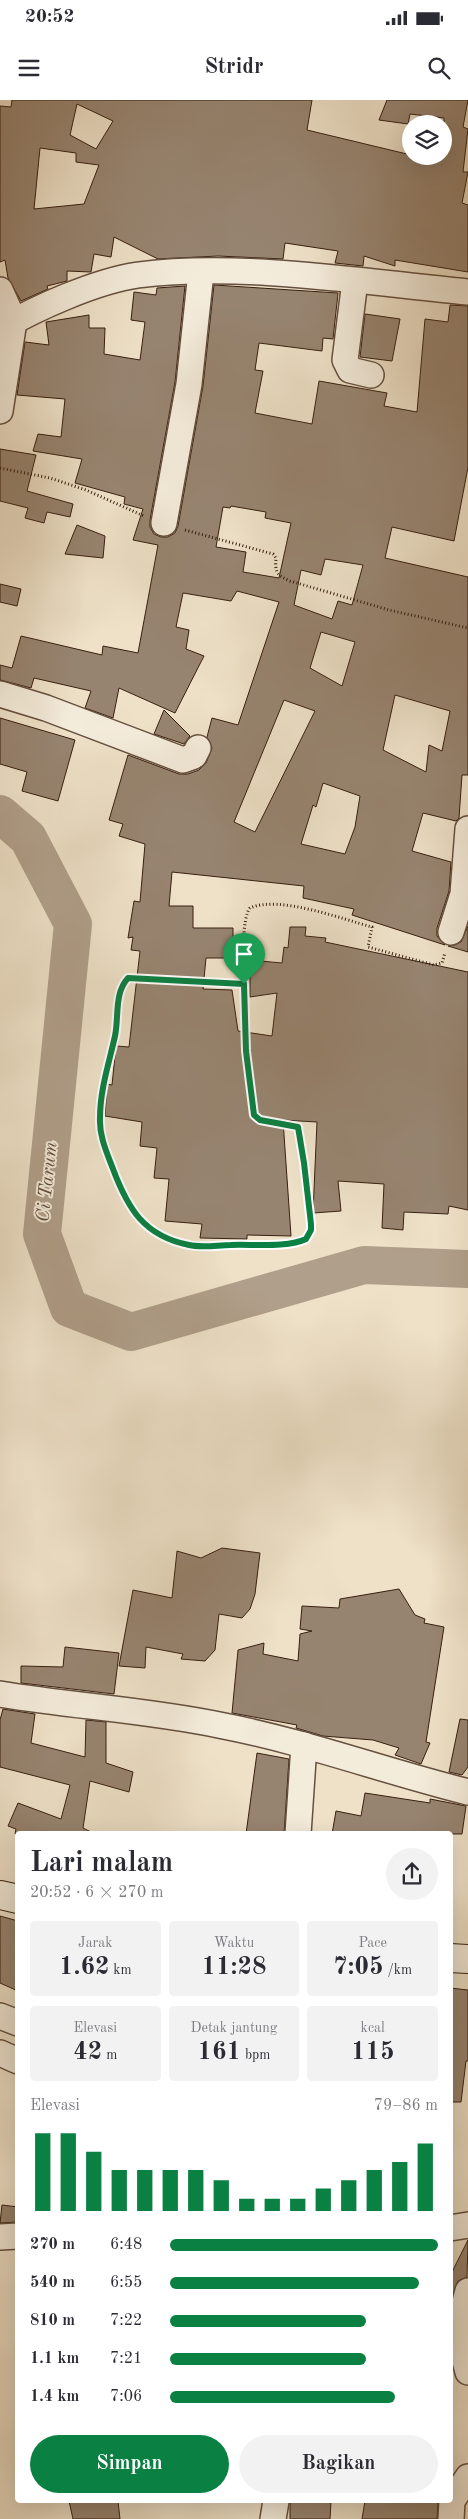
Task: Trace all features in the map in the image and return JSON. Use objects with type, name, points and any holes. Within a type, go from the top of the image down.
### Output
[{"type":"main road","points":[[0,1895],[15,1898]]},
{"type":"main road","points":[[453,1958],[468,1959]]},
{"type":"street","points":[[164,523],[189,384],[201,272]]},
{"type":"street","points":[[7,325],[44,307],[112,281],[136,276],[201,272],[276,274],[468,292]]},
{"type":"street","points":[[355,281],[345,360],[350,370],[371,375]]},
{"type":"street","points":[[0,290],[7,325],[0,411]]},
{"type":"street","points":[[0,694],[46,708],[183,760],[194,756],[198,748]]},
{"type":"street","points":[[451,932],[463,894],[468,828]]},
{"type":"street","points":[[0,1694],[218,1724],[304,1744],[405,1776],[468,1792]]},
{"type":"street","points":[[298,1831],[304,1744]]},
{"type":"street","points":[[0,2016],[15,2022]]},
{"type":"street","points":[[0,2053],[15,2060]]},
{"type":"street","points":[[453,2228],[468,2225]]},
{"type":"street","points":[[0,2237],[15,2236]]},
{"type":"street","points":[[468,2291],[462,2317],[461,2342],[468,2372]]},
{"type":"street","points":[[453,2500],[468,2477]]},
{"type":"street","points":[[273,2519],[276,2503]]},
{"type":"street","points":[[451,2519],[452,2503]]},
{"type":"path","points":[[0,468],[50,478],[78,487],[129,512],[273,554],[276,558],[275,570],[278,575],[290,581],[389,610],[468,628]]},
{"type":"path","points":[[244,984],[128,978],[120,989],[116,1032],[101,1099],[100,1121],[102,1139],[122,1193],[135,1216],[151,1230],[190,1246],[301,1241],[306,1239],[311,1230],[298,1127],[260,1120],[254,1115],[246,1051],[244,984],[245,918],[247,912],[254,906],[282,906],[308,909],[372,927],[368,947],[434,965],[442,963],[451,932]]},
{"type":"building","points":[[12,100],[312,100],[307,130],[402,153],[402,165],[452,165],[452,115],[402,115],[402,123],[379,120],[387,100],[468,100],[463,127],[468,129],[463,172],[468,172],[462,203],[468,205],[468,272],[395,260],[395,266],[364,256],[363,266],[335,263],[338,251],[285,243],[283,259],[218,256],[158,259],[114,237],[111,257],[94,254],[91,272],[67,271],[67,281],[47,286],[48,289],[21,301],[8,278],[5,260],[0,262],[0,106],[11,107]],"holes":[[[77,104],[113,121],[96,149],[70,135]],[[40,148],[76,153],[76,162],[99,165],[84,204],[34,209]]]},
{"type":"building","points":[[214,285],[338,293],[333,339],[323,338],[322,351],[259,343],[255,370],[263,371],[255,413],[312,424],[319,381],[387,393],[384,406],[417,412],[425,319],[448,322],[450,305],[468,306],[468,467],[454,541],[392,527],[385,558],[468,577],[468,775],[462,775],[459,818],[456,821],[423,813],[412,851],[451,862],[449,891],[437,928],[437,936],[445,945],[352,915],[354,909],[303,898],[304,886],[172,872],[169,906],[193,906],[193,928],[233,928],[233,958],[206,958],[203,989],[232,990],[238,1031],[272,1036],[277,993],[250,997],[250,960],[282,963],[284,947],[288,948],[290,927],[306,927],[305,936],[326,938],[325,942],[468,972],[468,1210],[449,1206],[448,1214],[404,1212],[403,1230],[382,1228],[384,1184],[338,1181],[341,1211],[313,1213],[317,1122],[283,1120],[291,1236],[247,1235],[247,1239],[200,1238],[202,1224],[165,1221],[169,1179],[154,1178],[157,1148],[140,1146],[142,1122],[105,1116],[107,1084],[112,1085],[116,1046],[129,1047],[140,951],[131,950],[133,937],[128,938],[134,901],[140,902],[145,844],[119,836],[123,824],[109,820],[128,755],[179,774],[188,774],[199,770],[206,763],[212,748],[207,737],[212,718],[238,725],[279,602],[237,591],[231,601],[183,593],[176,627],[189,630],[186,649],[204,656],[175,713],[119,688],[113,718],[85,708],[91,691],[34,678],[31,688],[0,680],[0,665],[12,668],[21,636],[102,655],[103,646],[138,653],[158,545],[133,540],[143,509],[124,504],[125,497],[75,483],[82,459],[33,451],[38,434],[61,437],[65,399],[17,395],[25,342],[49,345],[46,322],[89,315],[89,328],[105,328],[104,354],[140,360],[145,322],[131,320],[134,292],[156,295],[157,288],[185,286],[175,382],[150,520],[150,527],[154,534],[161,537],[168,537],[175,533],[178,526],[203,386]],"holes":[[[231,506],[266,512],[265,518],[291,523],[279,578],[243,572],[246,552],[216,547],[223,507],[230,508]],[[325,559],[363,565],[352,605],[338,601],[332,619],[294,605],[301,570],[321,575]],[[321,632],[355,642],[342,686],[310,668]],[[395,695],[450,711],[442,751],[429,745],[426,772],[383,750]],[[284,700],[315,711],[255,832],[234,822]],[[323,783],[360,796],[355,827],[345,854],[301,844],[313,805],[316,807]]]},
{"type":"building","points":[[365,314],[400,319],[392,361],[360,357]]},
{"type":"building","points":[[0,449],[36,455],[27,491],[73,504],[70,517],[47,512],[44,523],[25,518],[28,508],[0,501]]},
{"type":"building","points":[[77,525],[105,536],[103,558],[65,554]]},
{"type":"building","points":[[0,584],[21,589],[17,606],[0,602]]},
{"type":"building","points":[[164,710],[190,736],[184,744],[154,734]]},
{"type":"building","points":[[0,718],[75,740],[58,801],[22,791],[27,772],[0,764]]},
{"type":"building","points":[[468,926],[468,952],[448,946],[461,942]]},
{"type":"building","points":[[222,1548],[260,1553],[255,1594],[250,1609],[242,1618],[219,1614],[215,1650],[205,1661],[181,1659],[183,1654],[146,1647],[145,1668],[119,1666],[133,1590],[172,1598],[177,1551],[201,1558]]},
{"type":"building","points":[[399,1589],[415,1615],[425,1619],[424,1623],[444,1627],[426,1742],[430,1743],[421,1764],[395,1755],[399,1748],[373,1740],[323,1736],[296,1728],[297,1725],[232,1713],[238,1650],[264,1643],[263,1654],[298,1661],[300,1634],[312,1631],[300,1629],[302,1606],[339,1608],[340,1599]]},
{"type":"building","points":[[65,1647],[119,1653],[114,1694],[21,1683],[21,1666],[63,1667]]},
{"type":"building","points":[[3,1709],[35,1714],[31,1743],[85,1757],[86,1720],[106,1722],[106,1763],[133,1772],[129,1792],[90,1781],[83,1828],[89,1831],[16,1831],[16,1829],[8,1826],[18,1803],[61,1819],[70,1785],[0,1767],[0,1720]]},
{"type":"building","points":[[460,1719],[468,1720],[468,1767],[462,1775],[449,1772]]},
{"type":"building","points":[[257,1753],[289,1759],[284,1831],[246,1831]]},
{"type":"building","points":[[365,1793],[430,1803],[430,1799],[466,1806],[462,1834],[453,1834],[453,1831],[333,1831],[336,1811],[361,1816]]},
{"type":"building","points":[[0,1916],[15,1920],[15,1990],[0,1983]]},
{"type":"building","points":[[453,1988],[468,1990],[468,2061],[466,2061],[461,2102],[453,2102]]},
{"type":"building","points":[[2,2205],[15,2207],[15,2222],[0,2223]]},
{"type":"building","points":[[468,2240],[467,2277],[458,2281],[453,2295],[453,2270]]},
{"type":"building","points":[[69,2503],[118,2503],[120,2519],[73,2519]]},
{"type":"building","points":[[290,2503],[331,2503],[330,2519],[290,2519]]},
{"type":"building","points":[[365,2503],[438,2503],[437,2519],[362,2519]]},
{"type":"waterway","name":"Ci Tarum","points":[[0,814],[28,838],[73,924],[42,1234],[69,1308],[131,1332],[364,1265],[468,1269]]},
{"type":"route","points":[[128,978],[192,983],[244,984],[246,1051],[254,1115],[260,1120],[293,1124],[298,1127],[311,1230],[306,1239],[301,1241],[190,1246],[151,1230],[135,1216],[122,1193],[102,1139],[100,1121],[101,1099],[116,1032],[120,989],[128,978]]}]
